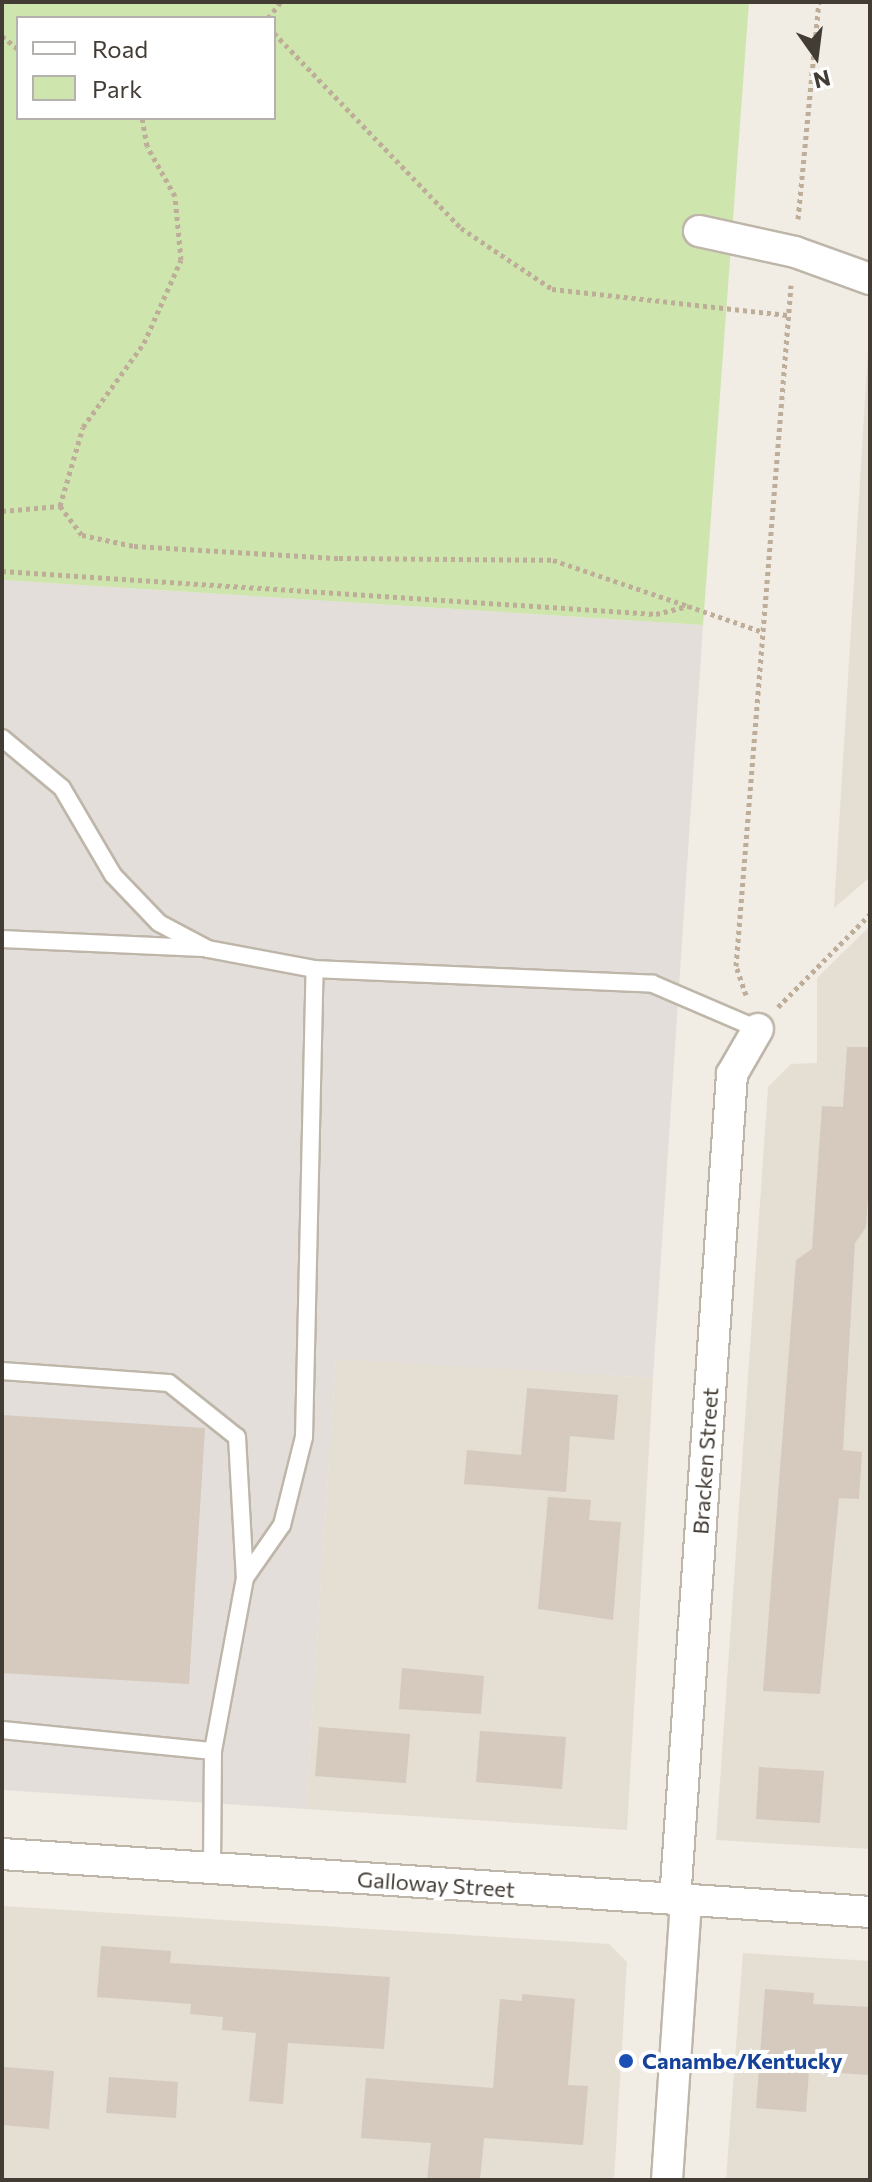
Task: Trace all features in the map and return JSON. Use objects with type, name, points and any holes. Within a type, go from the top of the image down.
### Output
[{"type":"street","points":[[699,231],[795,252],[870,279]]},
{"type":"street","name":"Bracken Street","points":[[667,2180],[680,1900],[732,1074],[758,1029]]},
{"type":"street","name":"Galloway Street","points":[[2,1854],[870,1912]]},
{"type":"lane","points":[[2,738],[62,788],[113,875],[159,923],[208,949]]},
{"type":"lane","points":[[2,939],[208,949],[315,969],[653,984],[758,1029]]},
{"type":"lane","points":[[245,1578],[282,1525],[304,1437],[315,969]]},
{"type":"lane","points":[[2,1371],[169,1383],[237,1437],[245,1578],[213,1751],[212,1868]]},
{"type":"lane","points":[[2,1730],[213,1751]]},
{"type":"path","points":[[758,1029],[736,966],[788,315],[819,2]]},
{"type":"path","points":[[276,35],[461,228],[552,289],[788,315]]},
{"type":"path","points":[[60,506],[83,427],[144,343],[181,260],[175,196],[147,146],[142,120]]},
{"type":"path","points":[[60,506],[82,535],[134,546],[339,558],[553,560],[763,632]]},
{"type":"path","points":[[2,511],[60,506]]},
{"type":"path","points":[[2,571],[656,614],[688,606]]},
{"type":"path","points":[[789,995],[870,914]]},
{"type":"shaded area","points":[[869,335],[870,877],[834,908]]},
{"type":"shaded area","points":[[2,580],[703,625],[653,1378],[336,1359],[306,1809],[2,1790]]},
{"type":"shaded area","points":[[870,926],[870,1849],[716,1840],[768,1087],[791,1064],[817,1063],[817,978]]},
{"type":"shaded area","points":[[336,1358],[653,1378],[627,1830],[306,1809]]},
{"type":"shaded area","points":[[2,1906],[609,1944],[627,1962],[614,2180],[2,2180]]},
{"type":"shaded area","points":[[743,1953],[870,1961],[870,2180],[726,2180]]},
{"type":"green space","points":[[2,2],[749,2],[703,625],[2,580]]},
{"type":"building","points":[[847,1047],[870,1047],[870,1165],[866,1227],[855,1243],[843,1450],[862,1452],[859,1499],[839,1498],[820,1694],[763,1691],[796,1260],[812,1249],[822,1106],[843,1107]]},
{"type":"building","points":[[527,1388],[618,1395],[614,1440],[570,1436],[566,1492],[464,1484],[467,1450],[521,1455]]},
{"type":"building","points":[[2,1415],[205,1428],[189,1684],[2,1673]]},
{"type":"building","points":[[548,1497],[591,1500],[589,1520],[621,1522],[613,1620],[538,1609]]},
{"type":"building","points":[[402,1668],[484,1676],[481,1714],[399,1709]]},
{"type":"building","points":[[319,1727],[410,1734],[406,1783],[315,1776]]},
{"type":"building","points":[[480,1731],[566,1737],[562,1789],[476,1782]]},
{"type":"building","points":[[759,1767],[824,1771],[820,1823],[756,1819]]},
{"type":"building","points":[[101,1946],[171,1951],[170,1963],[390,1977],[384,2049],[288,2043],[283,2104],[249,2101],[256,2033],[222,2030],[223,2017],[190,2014],[191,2004],[97,1997]]},
{"type":"building","points":[[765,1989],[814,1993],[813,2004],[870,2007],[870,2075],[809,2071],[806,2112],[756,2108]]},
{"type":"building","points":[[522,1994],[575,1999],[568,2085],[588,2086],[583,2145],[484,2138],[480,2180],[427,2180],[431,2143],[361,2138],[366,2078],[493,2088],[500,1999],[522,2001]]},
{"type":"building","points":[[4,2067],[54,2071],[49,2129],[2,2125]]},
{"type":"building","points":[[109,2077],[178,2082],[176,2118],[106,2113]]},
{"type":"place","name":"Canambe/Kentucky","points":[[626,2061]]}]
